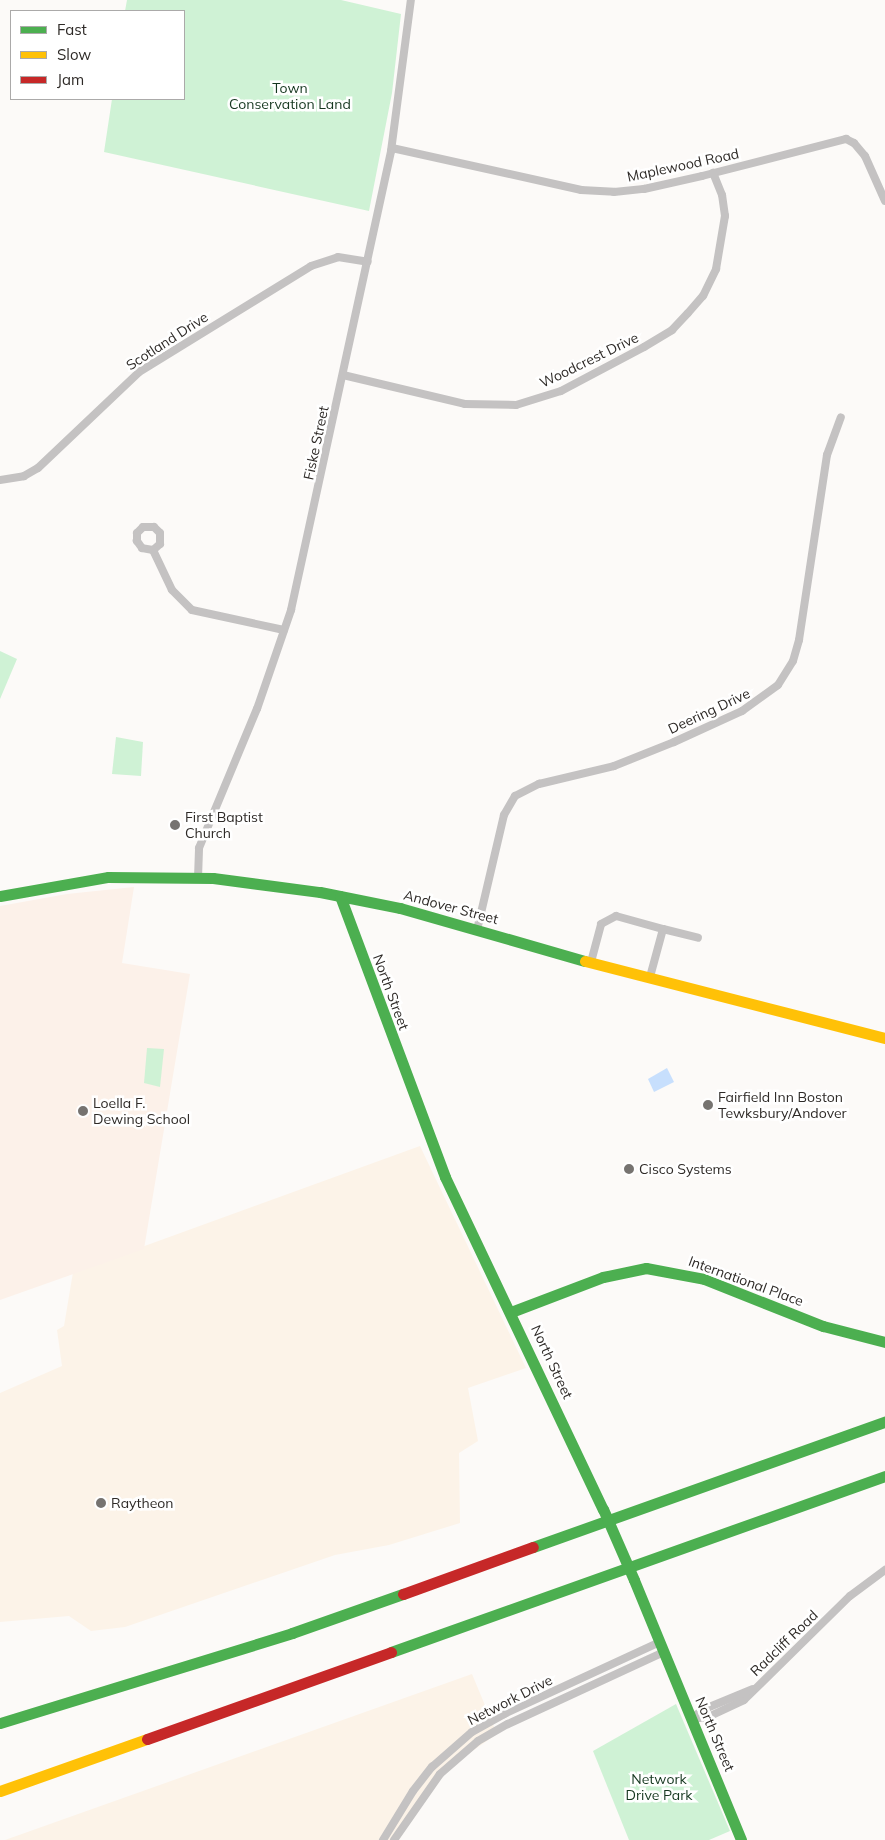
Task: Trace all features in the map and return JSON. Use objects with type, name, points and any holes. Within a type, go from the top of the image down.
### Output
[{"type":"main road","name":"Andover Street","points":[[0,896],[108,877],[198,878],[340,896],[477,930],[591,962],[885,1038]]},
{"type":"main road","name":"North Street","points":[[340,896],[445,1177],[512,1312],[603,1509],[693,1718],[741,1840]]},
{"type":"main road","name":"International Place","points":[[512,1312],[603,1277],[646,1268],[704,1279],[823,1326],[885,1342]]},
{"type":"main road","points":[[0,1723],[292,1633],[885,1422]]},
{"type":"main road","points":[[0,1791],[885,1476]]},
{"type":"street","name":"Fiske Street","points":[[198,878],[199,848],[257,709],[284,630],[343,375],[392,148],[411,0]]},
{"type":"street","name":"Maplewood Road","points":[[392,148],[581,190],[614,192],[644,189],[846,139],[854,143],[865,156],[885,201]]},
{"type":"street","name":"Woodcrest Drive","points":[[343,375],[464,404],[516,405],[561,391],[628,356],[672,330],[703,296],[710,282],[720,252],[725,216],[722,195],[713,173]]},
{"type":"street","name":"Scotland Drive","points":[[0,480],[24,476],[38,468],[139,372],[311,266],[338,257],[368,262]]},
{"type":"street","name":"Deering Drive","points":[[477,930],[504,815],[515,796],[538,784],[614,766],[674,742],[742,712],[778,685],[796,652],[827,455],[841,417]]},
{"type":"street","points":[[154,550],[172,590],[192,610],[284,630]]},
{"type":"street","points":[[591,962],[601,924],[608,918],[616,916],[698,938]]},
{"type":"street","points":[[650,976],[663,929]]},
{"type":"street","name":"Radcliff Road","points":[[693,1718],[702,1710],[755,1688],[850,1596],[885,1570]]},
{"type":"street","name":"Network Drive","points":[[383,1840],[404,1804],[432,1767],[472,1732],[504,1714],[662,1647]]},
{"type":"street","name":"Network Drive","points":[[394,1840],[440,1774],[478,1741],[662,1647]]},
{"type":"shaded area","name":"Loella F. Dewing School","points":[[134,887],[122,963],[190,974],[144,1249],[0,1300],[0,906],[67,894]]},
{"type":"shaded area","points":[[420,1146],[526,1368],[468,1388],[478,1441],[459,1453],[460,1523],[389,1545],[335,1555],[125,1627],[91,1631],[69,1616],[0,1622],[0,1393],[62,1366],[57,1330],[64,1326],[73,1272]]},
{"type":"shaded area","points":[[472,1674],[497,1734],[455,1763],[424,1796],[399,1840],[5,1840]]},
{"type":"green space","name":"Town Conservation Land","points":[[127,0],[341,0],[401,14],[392,93],[369,211],[104,152],[112,100],[185,100],[185,10],[125,10]]},
{"type":"green space","points":[[0,651],[17,659],[0,699]]},
{"type":"green space","points":[[116,737],[143,742],[141,776],[112,774]]},
{"type":"green space","points":[[147,1048],[164,1049],[160,1087],[144,1083]]},
{"type":"green space","name":"Network Drive Park","points":[[676,1704],[730,1831],[709,1840],[629,1840],[593,1751]]},
{"type":"water","points":[[667,1068],[674,1082],[654,1092],[648,1079]]},
{"type":"traffic: fast","points":[[0,896],[108,877],[213,878],[320,892],[400,908],[585,961]]},
{"type":"traffic: fast","points":[[340,896],[445,1177],[603,1509]]},
{"type":"traffic: fast","points":[[511,1312],[603,1277],[646,1268],[704,1279],[823,1326],[885,1342]]},
{"type":"traffic: fast","points":[[533,1547],[885,1422]]},
{"type":"traffic: fast","points":[[391,1652],[885,1476]]},
{"type":"traffic: fast","points":[[603,1509],[634,1580]]},
{"type":"traffic: fast","points":[[634,1580],[741,1840]]},
{"type":"traffic: fast","points":[[0,1723],[292,1633],[403,1594]]},
{"type":"traffic: slow","points":[[585,961],[885,1038]]},
{"type":"traffic: slow","points":[[0,1791],[147,1739]]},
{"type":"traffic: jam","points":[[403,1594],[533,1547]]},
{"type":"traffic: jam","points":[[147,1739],[391,1652]]},
{"type":"place","name":"First Baptist Church","points":[[175,825]]},
{"type":"place","name":"Fairfield Inn Boston Tewksbury/Andover","points":[[708,1105]]},
{"type":"place","name":"Loella F. Dewing School","points":[[83,1111]]},
{"type":"place","name":"Cisco Systems","points":[[629,1169]]},
{"type":"place","name":"Raytheon","points":[[101,1503]]}]
